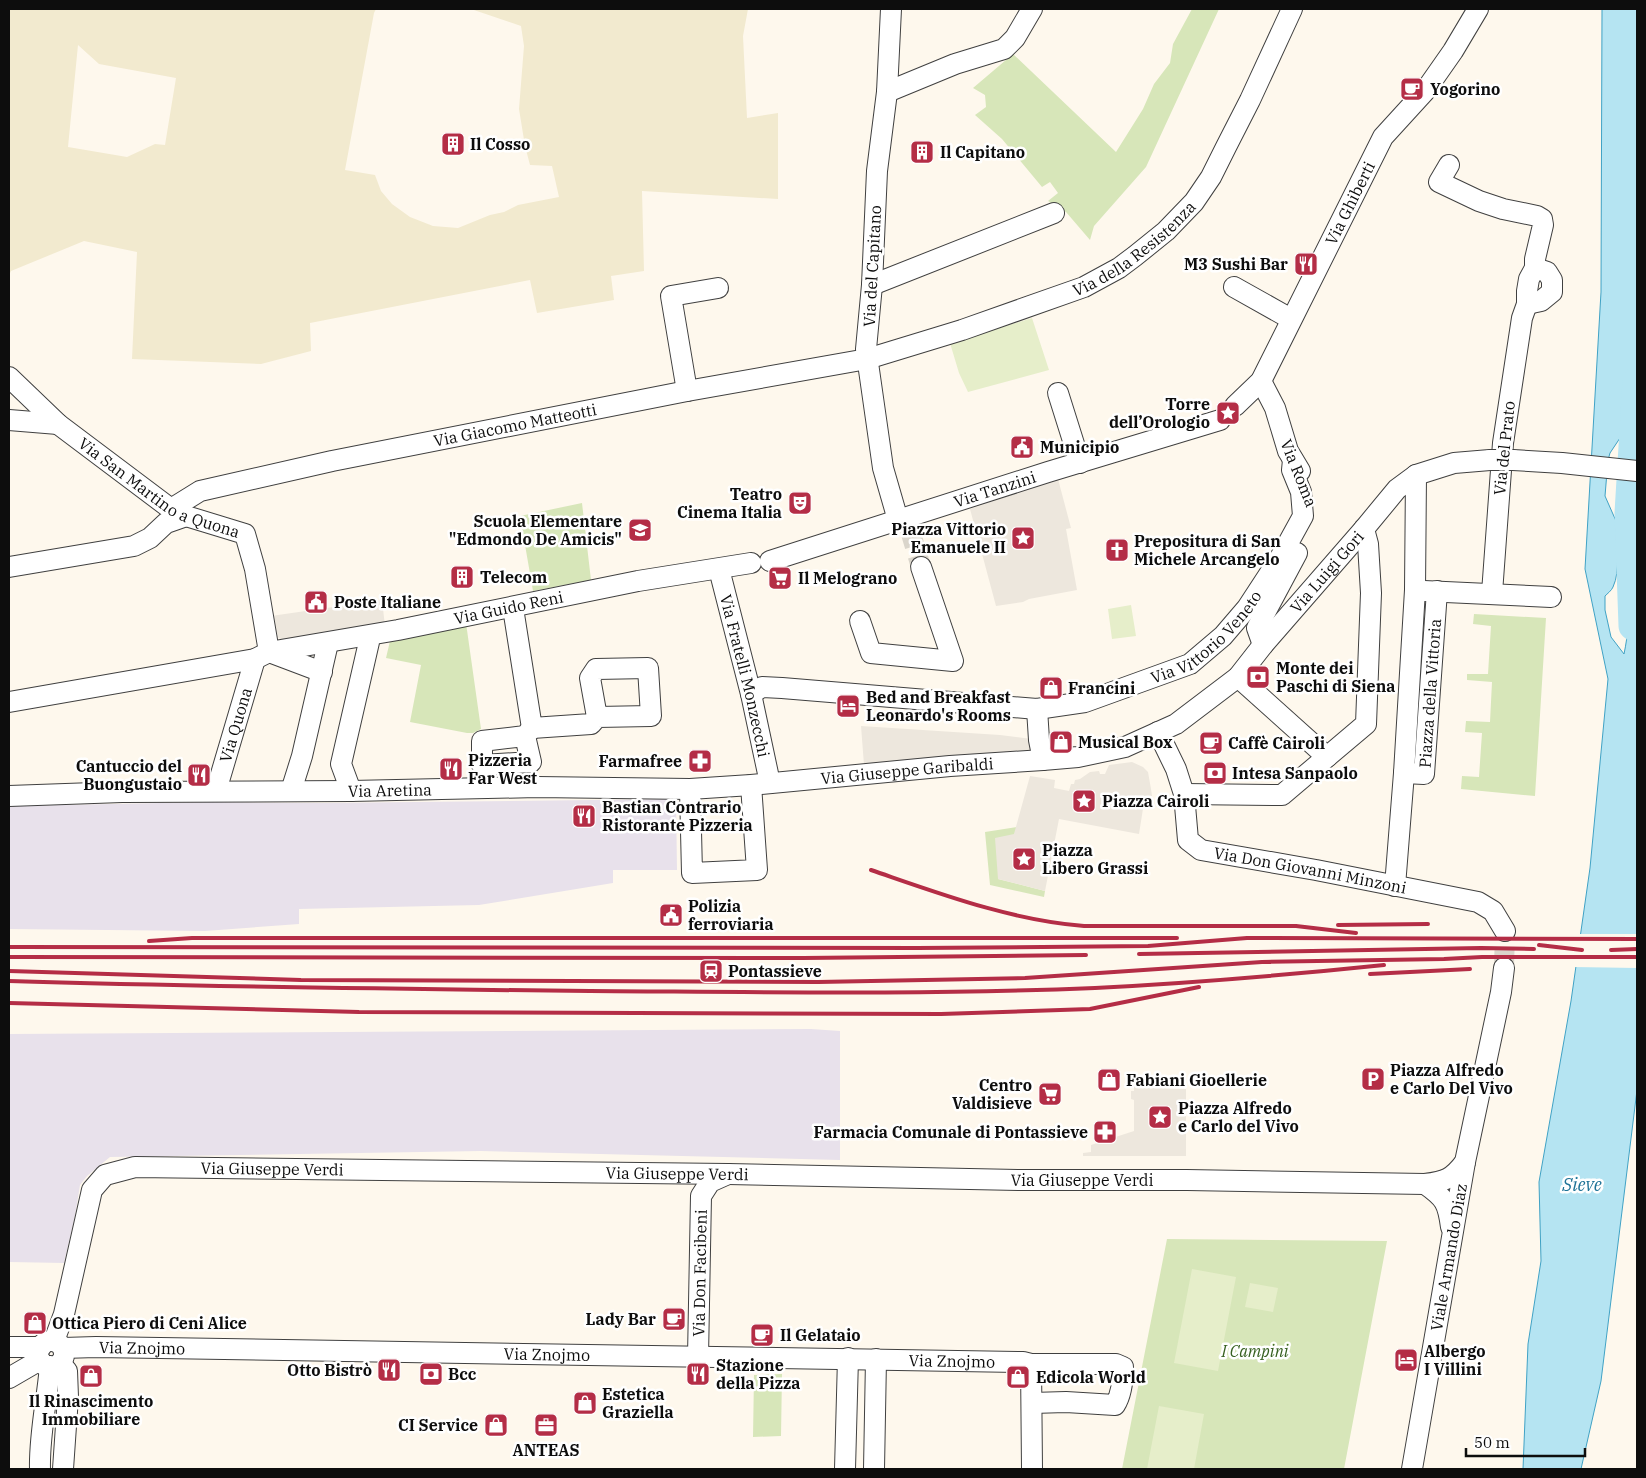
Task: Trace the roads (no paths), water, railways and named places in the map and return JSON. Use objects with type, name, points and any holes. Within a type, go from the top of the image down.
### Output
[{"type":"street","name":"Via del Capitano","points":[[891,9],[888,92],[877,171],[872,285],[866,359],[877,416],[884,468],[904,522]]},
{"type":"street","points":[[888,92],[955,64],[1004,49],[1015,38],[1032,9]]},
{"type":"street","name":"Via della Resistenza","points":[[866,359],[962,330],[1084,287],[1119,268],[1166,231],[1194,202],[1210,177],[1250,100],[1292,9]]},
{"type":"street","name":"Via Ghiberti","points":[[1235,406],[1261,381],[1383,138],[1424,91],[1478,9]]},
{"type":"street","name":"Via del Prato","points":[[1449,165],[1439,182],[1479,201],[1503,209],[1537,216],[1542,219],[1543,225],[1535,259],[1535,268],[1547,272],[1552,280],[1552,292],[1541,301],[1527,304],[1522,318],[1503,443],[1492,593]]},
{"type":"street","points":[[872,285],[1054,213]]},
{"type":"street","points":[[1234,287],[1291,319]]},
{"type":"street","points":[[687,391],[671,296],[718,288]]},
{"type":"street","name":"Via Giacomo Matteotti","points":[[9,567],[134,546],[150,538],[200,491],[342,459],[687,391],[866,359]]},
{"type":"street","name":"Via San Martino a Quona","points":[[9,377],[58,424],[178,512],[245,534],[255,569],[262,656]]},
{"type":"street","name":"Via Roma","points":[[1261,381],[1275,408],[1288,450],[1307,486],[1316,515],[1257,628],[1263,645]]},
{"type":"street","points":[[1058,393],[1080,463]]},
{"type":"street","points":[[9,420],[58,424]]},
{"type":"street","name":"Via Tanzini","points":[[719,569],[761,562],[904,522],[1080,463],[1220,420]]},
{"type":"street","name":"Via Vittorio Veneto","points":[[751,694],[762,687],[782,688],[1037,709],[1085,702],[1190,664],[1223,636],[1248,608],[1282,556],[1303,516],[1301,492],[1292,470],[1293,460]]},
{"type":"street","name":"Via Luigi Gori","points":[[1043,760],[1078,757],[1125,747],[1176,724],[1238,677],[1263,645],[1364,530],[1397,489],[1416,475],[1454,463],[1490,460],[1571,464],[1637,471]]},
{"type":"street","name":"Piazza della Vittoria","points":[[1395,886],[1415,590],[1416,475]]},
{"type":"street","points":[[1184,794],[1282,795],[1366,724],[1371,593],[1368,544],[1364,530]]},
{"type":"street","points":[[860,621],[871,653],[953,661],[921,567]]},
{"type":"street","name":"Via Guido Reni","points":[[9,702],[368,636],[513,608],[638,581],[719,569]]},
{"type":"street","name":"Via Fratelli Monzecchi","points":[[690,788],[692,873],[757,870],[761,784],[751,694],[719,569]]},
{"type":"street","points":[[1415,590],[1551,597]]},
{"type":"street","name":"Piazza della Vittoria","points":[[1404,773],[1424,774],[1437,591]]},
{"type":"street","points":[[513,608],[529,732],[592,724],[597,717]]},
{"type":"street","points":[[351,791],[341,764],[369,642],[368,636]]},
{"type":"street","points":[[291,791],[302,756],[328,642]]},
{"type":"street","points":[[262,656],[322,672]]},
{"type":"street","name":"Via Quona","points":[[216,792],[262,656]]},
{"type":"street","points":[[1238,677],[1327,757]]},
{"type":"street","points":[[1037,709],[1039,740],[1043,760]]},
{"type":"street","name":"Via Don Giovanni Minzoni","points":[[1158,732],[1176,769],[1184,794],[1188,840],[1201,850],[1478,902],[1492,911],[1504,931]]},
{"type":"street","name":"Via Giuseppe Garibaldi","points":[[761,784],[950,766],[1043,760]]},
{"type":"street","name":"Via Aretina","points":[[9,796],[537,787],[690,788],[761,784]]},
{"type":"street","points":[[1366,880],[1398,860]]},
{"type":"street","points":[[1465,1162],[1501,992],[1504,968]]},
{"type":"street","name":"Via Giuseppe Verdi","points":[[40,1469],[51,1354],[64,1314],[92,1190],[105,1175],[135,1167],[1425,1184],[1444,1181],[1455,1175],[1465,1162]]},
{"type":"street","name":"Viale Armando Diaz","points":[[1412,1469],[1465,1162]]},
{"type":"street","points":[[685,1174],[696,1182],[701,1196]]},
{"type":"street","name":"Via Don Facibeni","points":[[698,1357],[701,1196],[710,1182],[728,1174]]},
{"type":"street","points":[[1425,1184],[1441,1196],[1449,1210],[1453,1236]]},
{"type":"street","name":"Via Znojmo","points":[[9,1347],[51,1354],[152,1348],[848,1358],[1022,1362],[1031,1364],[1116,1364],[1123,1367],[1123,1379],[1119,1398],[1115,1405],[1066,1402],[1032,1403]]},
{"type":"street","points":[[9,1378],[51,1354],[67,1371],[68,1397],[63,1469]]},
{"type":"street","points":[[845,1469],[848,1358]]},
{"type":"street","points":[[874,1469],[876,1359]]},
{"type":"street","points":[[1031,1364],[1032,1469]]},
{"type":"water","name":"Sieve","points":[[1602,9],[1637,9],[1637,509],[1627,459],[1635,454],[1628,426],[1610,453],[1608,460],[1605,496],[1620,530],[1617,573],[1612,588],[1605,596],[1605,610],[1611,637],[1624,654],[1628,625],[1626,595],[1633,587],[1634,571],[1632,562],[1637,550],[1637,1090],[1601,1381],[1581,1469],[1523,1469],[1528,1344],[1541,1261],[1539,1182],[1571,1001],[1590,868],[1608,679],[1585,569],[1601,292]]},
{"type":"waterway","name":"Sieve","points":[[1633,626],[1629,513],[1637,381]]},
{"type":"tunnel","points":[[909,527],[921,567]]},
{"type":"tunnel","points":[[1504,968],[1505,931]]},
{"type":"railway","points":[[871,870],[976,905],[1056,923],[1084,926],[1296,926],[1356,933]]},
{"type":"railway","points":[[1338,925],[1428,924]]},
{"type":"railway","points":[[149,941],[192,938],[1177,938]]},
{"type":"railway","points":[[9,947],[917,948],[1148,946],[1247,938],[1637,939]]},
{"type":"railway","points":[[1539,945],[1582,950]]},
{"type":"railway","points":[[1139,954],[1481,948],[1534,949]]},
{"type":"railway","points":[[1611,950],[1637,949]]},
{"type":"railway","points":[[9,957],[803,958],[1086,955]]},
{"type":"railway","points":[[9,971],[301,980],[818,982],[1025,978],[1262,962],[1482,957],[1637,957]]},
{"type":"railway","points":[[9,981],[517,990],[969,992],[1168,984],[1384,965]]},
{"type":"railway","points":[[1370,974],[1470,969]]},
{"type":"railway","points":[[9,1003],[359,1012],[941,1014],[1090,1009],[1199,987]]},
{"type":"place","name":"Yogorino","points":[[1412,89]]},
{"type":"place","name":"Il Cosso","points":[[453,144]]},
{"type":"place","name":"Il Capitano","points":[[922,152]]},
{"type":"place","name":"M3 Sushi Bar","points":[[1306,264]]},
{"type":"place","name":"Torre dell’Orologio","points":[[1228,413]]},
{"type":"place","name":"Municipio","points":[[1022,447]]},
{"type":"place","name":"Teatro Cinema Italia","points":[[800,503]]},
{"type":"place","name":"Scuola Elementare \"Edmondo De Amicis\"","points":[[640,530]]},
{"type":"place","name":"Piazza Vittorio Emanuele II","points":[[1023,538]]},
{"type":"place","name":"Prepositura di San Michele Arcangelo","points":[[1117,550]]},
{"type":"place","name":"Telecom","points":[[462,577]]},
{"type":"place","name":"Il Melograno","points":[[780,578]]},
{"type":"place","name":"Poste Italiane","points":[[316,602]]},
{"type":"place","name":"Monte dei Paschi di Siena","points":[[1258,677]]},
{"type":"place","name":"Francini","points":[[1051,688]]},
{"type":"place","name":"Bed and Breakfast Leonardo's Rooms","points":[[848,706]]},
{"type":"place","name":"Musical Box","points":[[1061,742]]},
{"type":"place","name":"Caffè Cairoli","points":[[1211,743]]},
{"type":"place","name":"Farmafree","points":[[700,761]]},
{"type":"place","name":"Pizzeria Far West","points":[[451,769]]},
{"type":"place","name":"Intesa Sanpaolo","points":[[1215,773]]},
{"type":"place","name":"Cantuccio del Buongustaio","points":[[199,775]]},
{"type":"place","name":"Piazza Cairoli","points":[[1084,801]]},
{"type":"place","name":"Bastian Contrario Ristorante Pizzeria","points":[[584,816]]},
{"type":"place","name":"Piazza Libero Grassi","points":[[1024,859]]},
{"type":"place","name":"Polizia ferroviaria","points":[[671,915]]},
{"type":"place","name":"Pontassieve","points":[[711,971]]},
{"type":"place","name":"Piazza Alfredo e Carlo Del Vivo","points":[[1373,1079]]},
{"type":"place","name":"Fabiani Gioellerie","points":[[1109,1080]]},
{"type":"place","name":"Centro Valdisieve","points":[[1050,1094]]},
{"type":"place","name":"Piazza Alfredo e Carlo del Vivo","points":[[1160,1117]]},
{"type":"place","name":"Farmacia Comunale di Pontassieve","points":[[1105,1132]]},
{"type":"place","name":"Lady Bar","points":[[674,1319]]},
{"type":"place","name":"Ottica Piero di Ceni Alice","points":[[35,1323]]},
{"type":"place","name":"Il Gelataio","points":[[762,1335]]},
{"type":"place","name":"Albergo I Villini","points":[[1406,1360]]},
{"type":"place","name":"Otto Bistrò","points":[[389,1370]]},
{"type":"place","name":"Bcc","points":[[431,1374]]},
{"type":"place","name":"Stazione della Pizza","points":[[698,1374]]},
{"type":"place","name":"Il Rinascimento Immobiliare","points":[[91,1376]]},
{"type":"place","name":"Edicola World","points":[[1018,1377]]},
{"type":"place","name":"Estetica Graziella","points":[[585,1403]]},
{"type":"place","name":"CI Service","points":[[496,1425]]},
{"type":"place","name":"ANTEAS","points":[[546,1425]]},
{"type":"park label","name":"I Campini","points":[[1255,1351]]}]
